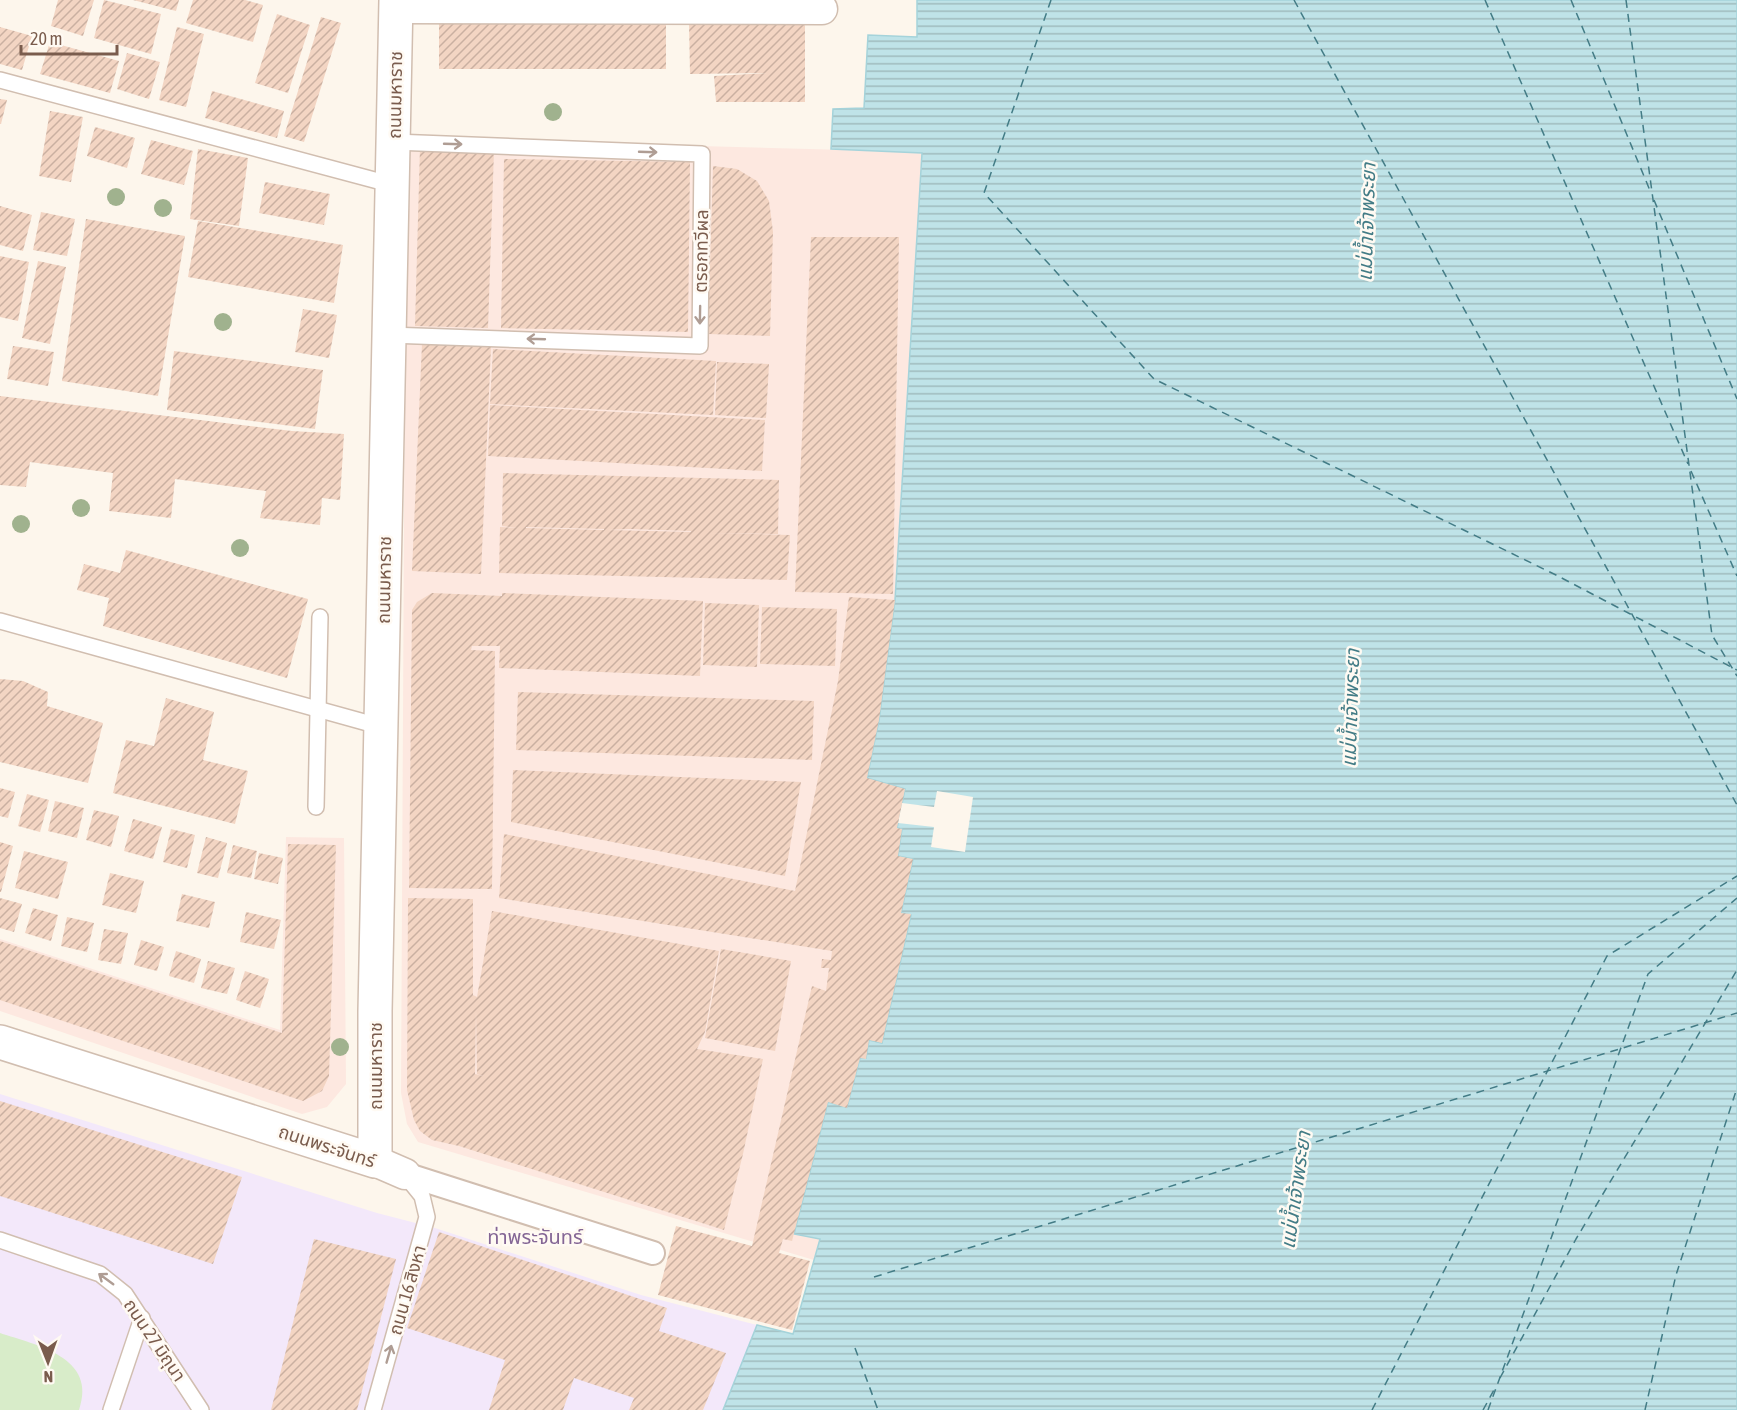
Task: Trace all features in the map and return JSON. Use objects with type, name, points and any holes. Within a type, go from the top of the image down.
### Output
[{"type":"street","points":[[396,4],[822,9]]},
{"type":"street","name":"ถนนมหาราช","points":[[375,1161],[375,1011],[396,4]]},
{"type":"street","name":"ถนนพระจันทร์","points":[[0,1042],[375,1161],[405,1174],[653,1253]]},
{"type":"lane","points":[[0,80],[393,185]]},
{"type":"lane","name":"ตรอกทวีผล","points":[[389,335],[700,346],[702,153],[394,142]]},
{"type":"lane","points":[[316,807],[320,616]]},
{"type":"lane","points":[[0,621],[382,727]]},
{"type":"lane","name":"ถนน 16 สิงหา","points":[[373,1410],[427,1217],[422,1196],[405,1174]]},
{"type":"lane","name":"ถนน 27 มิถุนา","points":[[0,1240],[100,1274],[125,1294],[200,1409]]},
{"type":"lane","points":[[111,1410],[142,1318]]},
{"type":"shaded area","points":[[410,138],[922,152],[895,600],[879,720],[866,778],[905,789],[897,827],[902,829],[898,856],[913,859],[901,913],[911,914],[882,1043],[866,1059],[847,1108],[828,1103],[794,1233],[820,1239],[814,1260],[418,1142],[407,1124],[401,1093],[405,338]]},
{"type":"shaded area","points":[[286,837],[344,838],[346,1084],[327,1107],[302,1114],[0,1011],[0,939],[280,1030]]},
{"type":"shaded area","points":[[0,1094],[377,1213],[435,1228],[641,1295],[757,1325],[723,1410],[0,1410]]},
{"type":"green space","points":[[0,1333],[46,1349],[60,1356],[72,1366],[80,1377],[83,1392],[79,1410],[0,1410]]},
{"type":"water","name":"แม่น้ำเจ้าพระยา","points":[[917,0],[1737,0],[1737,1410],[723,1410],[757,1325],[793,1334],[820,1239],[794,1234],[828,1102],[847,1107],[860,1058],[866,1058],[869,1040],[882,1043],[911,915],[901,913],[913,859],[898,856],[902,829],[897,828],[905,789],[867,778],[879,720],[895,600],[922,153],[831,149],[833,109],[864,108],[868,35],[917,37]]},
{"type":"pier","points":[[937,791],[973,797],[965,852],[931,847],[934,827],[898,823],[902,803],[934,807]]},
{"type":"building","points":[[58,0],[94,0],[83,36],[51,26]]},
{"type":"building","points":[[104,0],[161,14],[151,54],[94,38]]},
{"type":"building","points":[[133,0],[179,0],[176,11]]},
{"type":"building","points":[[193,0],[245,0],[263,5],[253,42],[186,23]]},
{"type":"building","points":[[277,14],[310,25],[288,93],[255,83]]},
{"type":"building","points":[[321,17],[341,23],[304,142],[284,136]]},
{"type":"building","points":[[439,22],[666,23],[666,69],[439,69]]},
{"type":"building","points":[[689,24],[805,24],[805,102],[716,102],[714,76],[768,73],[690,74]]},
{"type":"building","points":[[0,27],[32,36],[22,70],[0,64]]},
{"type":"building","points":[[177,27],[204,34],[186,107],[159,100]]},
{"type":"building","points":[[50,42],[119,61],[110,93],[40,74]]},
{"type":"building","points":[[127,53],[160,62],[149,99],[117,89]]},
{"type":"building","points":[[212,91],[284,111],[277,138],[205,118]]},
{"type":"building","points":[[0,99],[7,100],[1,124],[0,124]]},
{"type":"building","points":[[50,111],[83,117],[71,182],[39,176]]},
{"type":"building","points":[[95,127],[135,138],[127,168],[87,156]]},
{"type":"building","points":[[151,140],[193,151],[184,185],[141,174]]},
{"type":"building","points":[[420,147],[494,150],[488,328],[415,326]]},
{"type":"building","points":[[198,149],[248,158],[239,226],[190,219]]},
{"type":"building","points":[[504,159],[690,162],[688,332],[501,328]]},
{"type":"building","points":[[713,166],[737,169],[757,181],[769,201],[773,232],[770,336],[708,334]]},
{"type":"building","points":[[265,182],[330,194],[324,225],[259,213]]},
{"type":"building","points":[[0,206],[32,215],[23,251],[0,245]]},
{"type":"building","points":[[41,212],[75,219],[67,256],[33,250]]},
{"type":"building","points":[[86,219],[185,236],[158,396],[62,381]]},
{"type":"building","points":[[198,221],[343,245],[334,303],[188,277]]},
{"type":"building","points":[[811,237],[899,237],[893,594],[795,592]]},
{"type":"building","points":[[0,256],[29,262],[18,321],[0,317]]},
{"type":"building","points":[[38,261],[66,267],[50,344],[22,338]]},
{"type":"building","points":[[303,309],[337,315],[329,358],[295,352]]},
{"type":"building","points":[[422,344],[491,347],[481,574],[412,571]]},
{"type":"building","points":[[13,346],[54,352],[48,386],[7,379]]},
{"type":"building","points":[[493,349],[716,361],[713,415],[490,404]]},
{"type":"building","points":[[174,351],[323,370],[315,429],[167,410]]},
{"type":"building","points":[[717,362],[769,364],[766,418],[715,415]]},
{"type":"building","points":[[0,396],[292,431],[344,434],[340,500],[322,498],[320,525],[260,518],[266,491],[175,479],[171,518],[109,511],[113,473],[30,462],[26,487],[0,485]]},
{"type":"building","points":[[490,405],[765,420],[762,471],[488,456]]},
{"type":"building","points":[[503,473],[779,480],[778,534],[707,533],[790,535],[787,580],[499,573],[500,527],[517,528],[502,526]],"holes":[[[526,528],[604,529],[604,530]],[[607,530],[691,531],[691,532]]]},
{"type":"building","points":[[126,550],[308,599],[287,678],[103,626],[109,598],[77,590],[84,564],[120,573]]},
{"type":"building","points":[[432,593],[502,596],[502,593],[703,601],[700,676],[499,668],[500,646],[472,646],[471,650],[495,651],[492,889],[409,888],[412,610],[417,602]]},
{"type":"building","points":[[849,597],[895,600],[879,720],[867,778],[905,789],[897,828],[902,829],[898,856],[913,859],[901,913],[911,914],[882,1043],[869,1040],[866,1059],[860,1058],[847,1108],[828,1102],[792,1241],[783,1239],[779,1253],[810,1261],[792,1330],[658,1295],[676,1226],[752,1246],[812,986],[826,991],[829,968],[821,968],[822,959],[831,960],[832,951],[499,898],[504,834],[795,891],[838,681]]},
{"type":"building","points":[[705,603],[759,605],[757,667],[703,665]]},
{"type":"building","points":[[762,607],[837,609],[835,666],[760,664]]},
{"type":"building","points":[[0,679],[23,681],[48,692],[47,706],[103,723],[88,783],[0,762]]},
{"type":"building","points":[[518,692],[814,701],[812,760],[516,750]]},
{"type":"building","points":[[166,698],[214,712],[203,760],[248,771],[235,824],[113,793],[126,740],[154,746]]},
{"type":"building","points":[[513,770],[801,782],[785,876],[511,822]]},
{"type":"building","points":[[0,788],[15,792],[8,818],[0,816]]},
{"type":"building","points":[[27,794],[49,800],[40,832],[18,826]]},
{"type":"building","points":[[55,801],[84,808],[77,838],[48,831]]},
{"type":"building","points":[[94,810],[119,816],[111,847],[86,840]]},
{"type":"building","points":[[133,819],[162,827],[153,859],[124,851]]},
{"type":"building","points":[[171,829],[195,835],[187,868],[163,862]]},
{"type":"building","points":[[206,837],[227,843],[218,878],[197,873]]},
{"type":"building","points":[[0,842],[13,846],[1,892],[0,892]]},
{"type":"building","points":[[288,844],[336,845],[329,1076],[322,1091],[303,1101],[0,1000],[0,941],[282,1033]]},
{"type":"building","points":[[233,845],[257,851],[251,878],[227,873]]},
{"type":"building","points":[[24,851],[68,862],[58,899],[15,888]]},
{"type":"building","points":[[259,853],[283,858],[278,884],[254,879]]},
{"type":"building","points":[[110,873],[144,881],[136,913],[102,905]]},
{"type":"building","points":[[182,894],[215,902],[209,928],[176,921]]},
{"type":"building","points":[[0,898],[22,904],[14,932],[0,928]]},
{"type":"building","points":[[408,898],[473,899],[473,995],[477,997],[492,911],[719,951],[705,1032],[697,1049],[763,1059],[724,1230],[459,1146],[432,1140],[420,1131],[414,1120],[407,1090]],"holes":[[[476,1010],[477,1074],[483,1076],[475,1074]]]},
{"type":"building","points":[[33,908],[58,915],[51,941],[25,933]]},
{"type":"building","points":[[246,912],[281,920],[274,949],[240,942]]},
{"type":"building","points":[[67,917],[94,923],[87,952],[61,946]]},
{"type":"building","points":[[104,929],[128,933],[121,964],[98,960]]},
{"type":"building","points":[[141,940],[164,947],[157,971],[134,965]]},
{"type":"building","points":[[721,949],[791,961],[775,1051],[705,1038]]},
{"type":"building","points":[[176,951],[201,959],[194,983],[169,976]]},
{"type":"building","points":[[208,961],[235,968],[227,994],[201,988]]},
{"type":"building","points":[[245,971],[269,979],[260,1008],[236,1000]]},
{"type":"building","points":[[0,1101],[242,1177],[213,1264],[0,1196]]},
{"type":"building","points":[[439,1232],[667,1308],[659,1331],[726,1353],[703,1410],[629,1410],[634,1398],[574,1378],[563,1410],[489,1410],[505,1360],[407,1328]]},
{"type":"building","points":[[314,1239],[396,1259],[357,1410],[271,1410]]},
{"type":"ferry route","points":[[1051,0],[984,193],[1154,379],[1556,575],[1737,670]]},
{"type":"ferry route","points":[[1294,0],[1737,805]]},
{"type":"ferry route","points":[[1485,0],[1688,464]]},
{"type":"ferry route","points":[[1571,0],[1651,193]]},
{"type":"ferry route","points":[[1626,0],[1712,635],[1737,676]]},
{"type":"ferry route","points":[[1654,200],[1737,399]]},
{"type":"ferry route","points":[[1691,471],[1737,576]]},
{"type":"ferry route","points":[[1372,1410],[1607,956],[1737,876]]},
{"type":"ferry route","points":[[1488,1410],[1648,974],[1737,898]]},
{"type":"ferry route","points":[[1500,1378],[1576,1239],[1737,970]]},
{"type":"ferry route","points":[[874,1277],[1737,1013]]},
{"type":"ferry route","points":[[1645,1410],[1676,1275],[1737,1088]]},
{"type":"ferry route","points":[[855,1348],[878,1410]]},
{"type":"ferry route","points":[[1483,1410],[1494,1390]]},
{"type":"district","name":"ท่าพระจันทร์","points":[[535,1236]]}]
